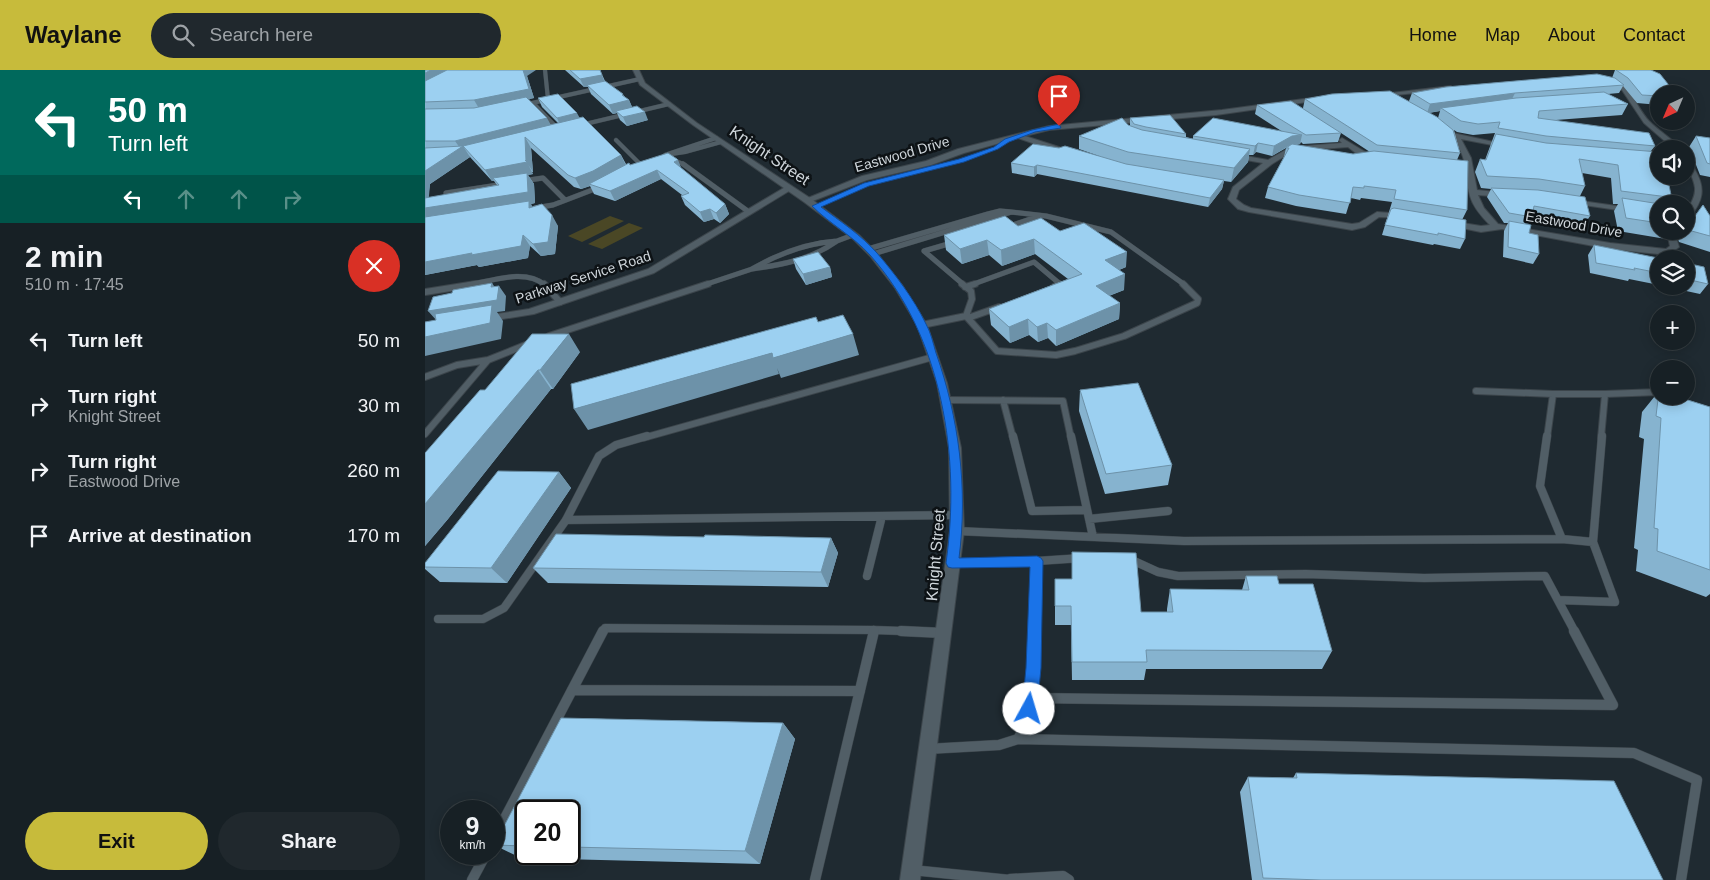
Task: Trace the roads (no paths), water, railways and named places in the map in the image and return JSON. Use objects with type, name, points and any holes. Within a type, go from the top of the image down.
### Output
[{"type":"street","name":"Knight Street","points":[[638,74],[642,84],[719,140],[812,203],[853,235],[871,251],[899,287],[922,324],[942,383],[955,448],[957,532],[910,875]]},
{"type":"street","points":[[1602,79],[1620,86],[1646,122],[1668,140]]},
{"type":"street","points":[[1369,95],[1463,87]]},
{"type":"street","points":[[1389,94],[1398,101]]},
{"type":"street","points":[[1618,98],[1628,97]]},
{"type":"street","name":"Eastwood Drive","points":[[812,203],[865,178],[927,163],[989,143],[1021,137],[1049,128],[1120,120],[1216,113],[1254,105],[1330,98]]},
{"type":"street","points":[[1287,103],[1300,111]]},
{"type":"street","points":[[1120,120],[1125,128]]},
{"type":"street","points":[[1446,130],[1464,148],[1470,163],[1469,168],[1473,192],[1480,207],[1495,226]]},
{"type":"street","points":[[1336,136],[1371,158]]},
{"type":"street","points":[[1454,136],[1515,147]]},
{"type":"street","points":[[1021,137],[1040,144],[1070,151]]},
{"type":"street","name":"Eastwood Drive","points":[[812,203],[866,185],[965,159],[996,148],[1007,140]]},
{"type":"street","points":[[1349,145],[1296,148],[1285,152],[1269,162],[1238,188],[1233,195],[1233,200],[1245,209],[1357,227],[1373,216],[1381,214],[1418,218]]},
{"type":"street","points":[[1285,152],[1310,156]]},
{"type":"street","points":[[1220,153],[1269,162]]},
{"type":"street","points":[[1357,161],[1371,158],[1386,160]]},
{"type":"street","points":[[1459,168],[1469,168]]},
{"type":"street","points":[[1695,176],[1699,196],[1695,207]]},
{"type":"street","points":[[1228,187],[1238,188]]},
{"type":"street","name":"Parkway Service Road","points":[[473,321],[531,312],[651,271],[790,188]]},
{"type":"street","points":[[1473,192],[1514,195]]},
{"type":"street","points":[[1562,200],[1650,213]]},
{"type":"street","name":"Eastwood Drive","points":[[1445,223],[1481,229],[1502,226],[1609,246],[1668,252],[1675,247],[1673,240]]},
{"type":"lane","points":[[545,70],[548,99]]},
{"type":"lane","points":[[515,106],[548,99],[638,74]]},
{"type":"lane","points":[[533,102],[560,131]]},
{"type":"lane","points":[[578,126],[669,104]]},
{"type":"lane","points":[[551,133],[569,128]]},
{"type":"lane","points":[[616,140],[639,163]]},
{"type":"lane","points":[[656,158],[685,152],[719,140]]},
{"type":"lane","points":[[665,155],[681,162],[749,212]]},
{"type":"lane","points":[[632,166],[647,160]]},
{"type":"lane","points":[[514,182],[543,178],[565,200]]},
{"type":"lane","points":[[526,210],[565,200],[607,183]]},
{"type":"lane","points":[[446,193],[504,184]]},
{"type":"lane","points":[[871,251],[909,237],[1000,211],[1039,216],[1097,227],[1111,232],[1188,287],[1198,299],[1197,303],[1124,336],[1056,355],[997,350],[967,317]]},
{"type":"lane","points":[[871,251],[914,241],[1011,212]]},
{"type":"lane","points":[[1000,229],[1039,216]]},
{"type":"lane","points":[[425,377],[457,366],[488,360],[520,346],[752,270],[778,266],[829,247],[837,241],[853,235]]},
{"type":"lane","points":[[909,237],[971,291],[972,299],[967,317]]},
{"type":"lane","points":[[924,251],[962,240]]},
{"type":"lane","points":[[752,270],[768,259],[825,241],[837,241]]},
{"type":"lane","points":[[965,286],[1034,262],[1060,284],[1051,288]]},
{"type":"lane","points":[[425,292],[521,276],[533,276],[542,281],[560,302]]},
{"type":"lane","points":[[922,324],[967,317],[1005,305]]},
{"type":"lane","points":[[439,619],[483,619],[504,608],[566,520],[595,466],[597,458],[615,445],[933,357]]},
{"type":"lane","points":[[425,434],[488,360]]},
{"type":"lane","points":[[1476,391],[1553,394],[1650,392]]},
{"type":"lane","points":[[1553,394],[1540,486],[1562,539]]},
{"type":"lane","points":[[1558,600],[1615,602],[1593,542],[1605,394]]},
{"type":"lane","points":[[945,400],[1063,401],[1093,537]]},
{"type":"lane","points":[[1003,400],[1032,511],[1088,514],[1168,511]]},
{"type":"lane","points":[[566,520],[957,515]]},
{"type":"lane","points":[[867,576],[882,516]]},
{"type":"lane","points":[[957,532],[1184,541],[1562,539],[1593,542]]},
{"type":"lane","points":[[952,563],[1094,558]]},
{"type":"lane","points":[[1030,698],[1613,705],[1545,576],[1424,578],[1306,574],[1178,576],[1158,572],[1134,561],[1118,560]]},
{"type":"lane","points":[[1018,739],[1028,721],[1034,668],[1037,561]]},
{"type":"lane","points":[[505,818],[605,628],[875,630],[943,633]]},
{"type":"lane","points":[[815,880],[875,630]]},
{"type":"lane","points":[[572,690],[860,691]]},
{"type":"lane","points":[[927,749],[999,745],[1018,739],[1634,753],[1697,780],[1681,880]]},
{"type":"lane","points":[[472,880],[480,865]]},
{"type":"lane","points":[[910,875],[1010,879],[1063,876],[1069,880]]}]
